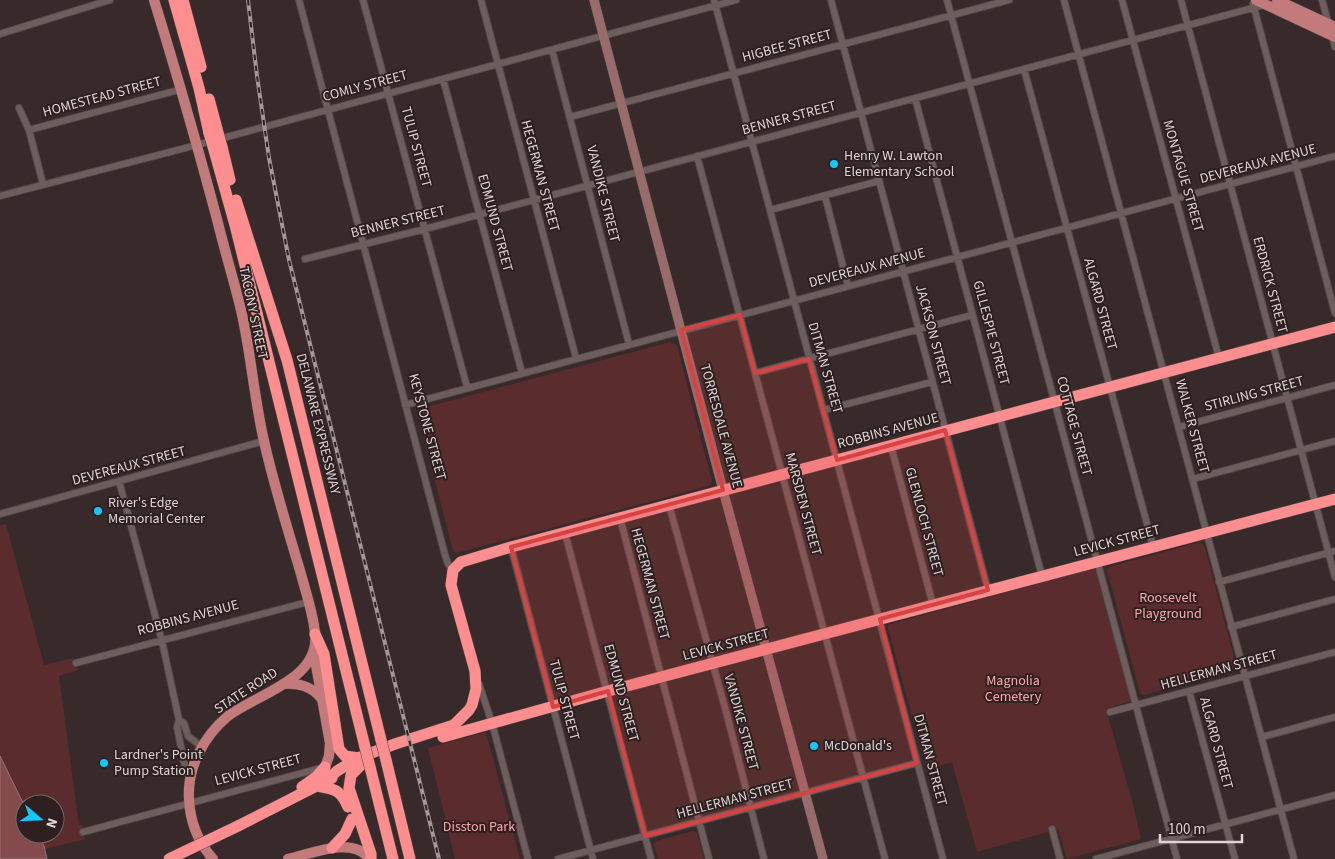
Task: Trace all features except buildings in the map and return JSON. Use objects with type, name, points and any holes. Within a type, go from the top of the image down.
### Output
[{"type":"highway","name":"DELAWARE EXPRESSWAY","points":[[174,0],[218,148],[287,360],[410,859]]},
{"type":"highway","name":"DELAWARE EXPRESSWAY","points":[[184,0],[213,131]]},
{"type":"highway","name":"DELAWARE EXPRESSWAY","points":[[218,148],[365,747],[363,764],[393,859]]},
{"type":"highway","name":"ROBBINS AVENUE","points":[[453,570],[456,565],[470,558],[1335,327]]},
{"type":"highway","name":"LEVICK STREET","points":[[275,808],[363,764],[405,749],[492,723],[1335,498]]},
{"type":"highway","name":"KEYSTONE STREET","points":[[453,570],[451,585],[475,670]]},
{"type":"highway","points":[[315,634],[324,654],[339,749],[345,756],[363,764],[352,776],[348,788],[371,854],[368,857]]},
{"type":"highway","name":"LEVICK STREET","points":[[363,764],[395,744],[454,725],[464,717],[472,705],[476,689],[475,670]]},
{"type":"highway","points":[[169,859],[275,808],[312,780],[325,767]]},
{"type":"highway","points":[[322,783],[340,793],[368,857]]},
{"type":"highway","points":[[332,848],[345,834],[352,818]]},
{"type":"main road","name":"TACONY STREET","points":[[154,0],[182,89],[241,311],[264,441],[315,634]]},
{"type":"main road","points":[[1278,0],[1333,31]]},
{"type":"main road","points":[[1257,3],[1333,31]]},
{"type":"main road","points":[[315,634],[314,654],[330,743],[329,756],[325,767]]},
{"type":"main road","name":"STATE ROAD","points":[[213,859],[203,846],[195,830],[189,803],[188,791],[191,773],[202,747],[214,730],[227,717],[302,670],[314,654]]},
{"type":"main road","points":[[281,684],[306,686],[314,690],[322,699]]},
{"type":"main road","points":[[288,859],[348,846],[368,857]]},
{"type":"street","points":[[0,34],[110,0]]},
{"type":"street","name":"KEYSTONE STREET","points":[[299,0],[445,555],[448,564],[453,570]]},
{"type":"street","name":"TULIP STREET","points":[[363,0],[467,387]]},
{"type":"street","name":"HEGERMAN STREET","points":[[481,0],[576,358]]},
{"type":"street","name":"TORRESDALE AVENUE","points":[[594,0],[723,490],[823,859]]},
{"type":"street","name":"COMLY STREET","points":[[0,196],[552,50],[715,3],[736,0]]},
{"type":"street","name":"JACKSON STREET","points":[[830,0],[988,590]]},
{"type":"street","name":"COTTAGE STREET","points":[[947,0],[1177,859]]},
{"type":"street","name":"HIGBEE STREET","points":[[570,117],[1009,0]]},
{"type":"street","name":"WALKER STREET","points":[[1064,0],[1294,859]]},
{"type":"street","name":"MONTAGUE STREET","points":[[1122,0],[1219,358]]},
{"type":"street","name":"ERDRICK STREET","points":[[1181,0],[1287,398],[1316,504],[1332,552],[1335,577]]},
{"type":"street","name":"BENNER STREET","points":[[305,259],[588,186],[1024,69],[1187,25],[1257,3],[1278,0]]},
{"type":"street","points":[[1322,0],[1333,31],[1335,47]]},
{"type":"street","name":"DITMAN STREET","points":[[715,3],[943,859]]},
{"type":"street","points":[[1257,3],[1296,167],[1335,313]]},
{"type":"street","name":"VANDIKE STREET","points":[[552,50],[629,344]]},
{"type":"street","name":"ALGARD STREET","points":[[1024,69],[1153,546]]},
{"type":"street","name":"EDMUND STREET","points":[[443,79],[522,373]]},
{"type":"street","name":"HOMESTEAD STREET","points":[[29,130],[182,89]]},
{"type":"street","name":"GILLESPIE STREET","points":[[915,98],[1042,576]]},
{"type":"street","points":[[19,108],[29,130],[43,184]]},
{"type":"street","name":"MARSDEN STREET","points":[[697,156],[885,859]]},
{"type":"street","name":"DEVEREAUX AVENUE","points":[[405,404],[1335,156]]},
{"type":"street","points":[[770,210],[879,182]]},
{"type":"street","points":[[824,196],[848,286]]},
{"type":"street","points":[[754,373],[972,315]]},
{"type":"street","points":[[824,410],[932,382]]},
{"type":"street","name":"STIRLING STREET","points":[[1179,427],[1335,385]]},
{"type":"street","name":"DEVEREAUX STREET","points":[[0,514],[264,441]]},
{"type":"street","points":[[1193,479],[1335,441]]},
{"type":"street","name":"GLENLOCH STREET","points":[[891,446],[933,605]]},
{"type":"street","points":[[119,480],[162,641],[179,720],[177,727],[185,767],[191,773]]},
{"type":"street","name":"VANDIKE STREET","points":[[669,505],[764,859]]},
{"type":"street","name":"HEGERMAN STREET","points":[[620,518],[709,859]]},
{"type":"street","name":"EDMUND STREET","points":[[565,533],[651,859]]},
{"type":"street","name":"TULIP STREET","points":[[511,547],[593,859]]},
{"type":"street","points":[[1220,582],[1332,552]]},
{"type":"street","points":[[1231,627],[1335,599]]},
{"type":"street","name":"ROBBINS AVENUE","points":[[76,663],[308,602]]},
{"type":"street","name":"HELLERMAN STREET","points":[[1110,712],[1335,652]]},
{"type":"street","name":"KEYSTONE STREET","points":[[475,670],[492,723],[528,859]]},
{"type":"street","name":"ALGARD STREET","points":[[1189,691],[1235,859]]},
{"type":"street","points":[[1262,737],[1335,717]]},
{"type":"street","points":[[179,720],[184,723],[188,736],[202,747]]},
{"type":"street","name":"HELLERMAN STREET","points":[[558,859],[917,763]]},
{"type":"street","name":"LEVICK STREET","points":[[83,832],[325,767]]},
{"type":"street","points":[[1096,859],[1117,856],[1171,839],[1335,796]]},
{"type":"street","points":[[1052,829],[1060,859]]},
{"type":"highlighted area","points":[[740,315],[755,373],[809,359],[837,460],[945,430],[988,590],[880,619],[917,763],[645,836],[608,691],[553,707],[511,547],[723,490],[681,330]]},
{"type":"green space","points":[[670,342],[677,345],[712,482],[708,486],[457,553],[453,551],[417,412],[419,409]]},
{"type":"green space","points":[[6,524],[44,665],[74,658],[78,670],[59,676],[79,825],[82,825],[85,839],[65,844],[65,794],[19,794],[0,756],[0,526]]},
{"type":"green space","name":"Roosevelt Playground","points":[[1200,542],[1204,545],[1237,668],[1144,695],[1140,693],[1107,570],[1109,567]]},
{"type":"green space","name":"Magnolia Cemetery","points":[[1095,568],[1131,701],[1106,709],[1141,839],[1067,859],[1058,829],[977,852],[952,762],[927,770],[887,625]]},
{"type":"green space","name":"Disston Park","points":[[486,732],[520,859],[455,859],[428,748]]},
{"type":"green space","points":[[693,831],[697,833],[704,859],[658,859],[654,845],[656,841]]},
{"type":"green space","points":[[43,844],[65,844],[45,849]]},
{"type":"shaded area","points":[[0,756],[19,794],[15,794],[15,844],[43,844],[47,859],[0,859]]},
{"type":"railway","points":[[248,0],[269,158],[289,260],[439,859]]},
{"type":"place","name":"Henry W. Lawton Elementary School","points":[[834,164]]},
{"type":"place","name":"River's Edge Memorial Center","points":[[98,511]]},
{"type":"place","name":"McDonald's","points":[[814,746]]},
{"type":"place","name":"Lardner's Point Pump Station","points":[[104,763]]}]
